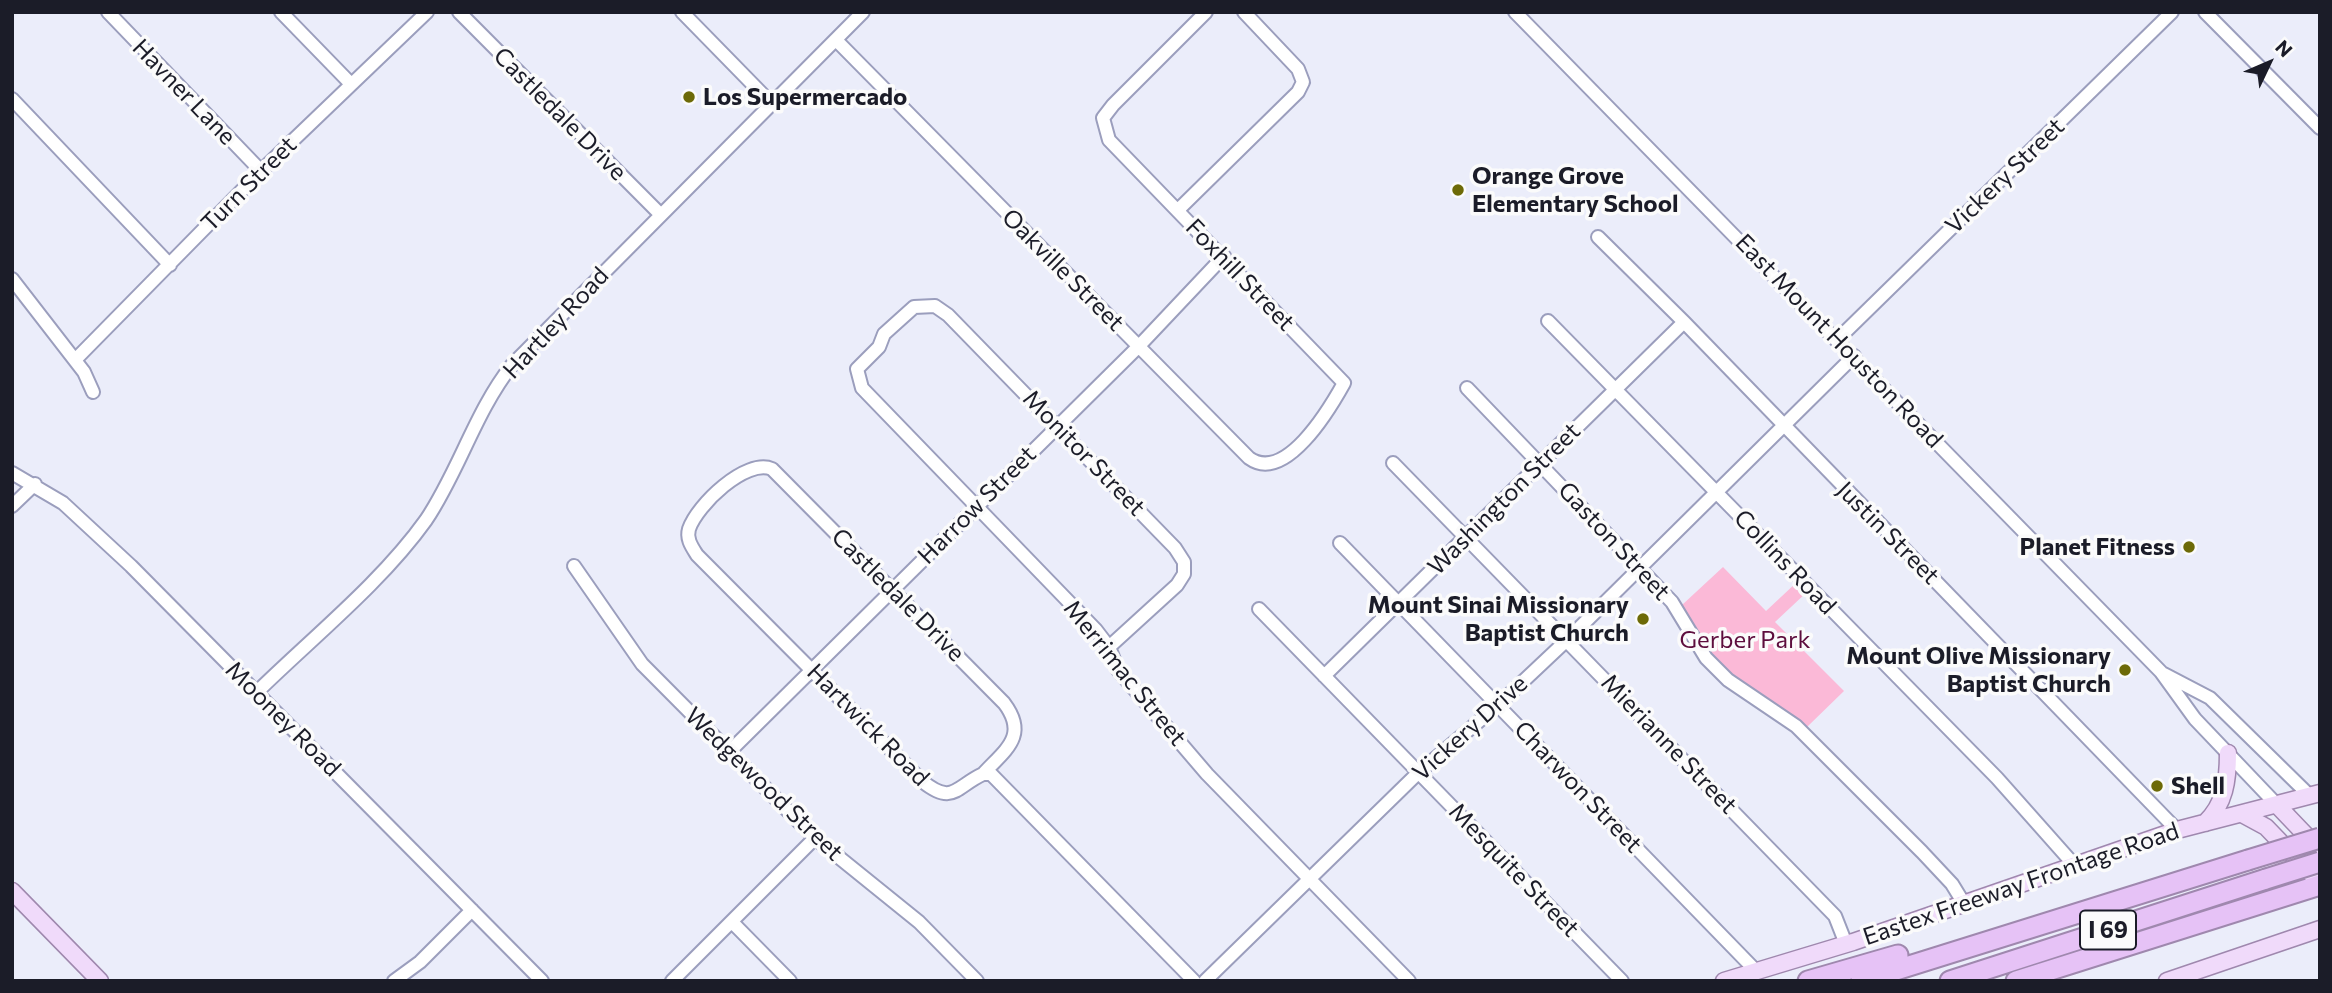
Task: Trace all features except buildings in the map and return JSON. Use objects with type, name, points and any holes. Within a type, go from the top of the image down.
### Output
[{"type":"highway","name":"I 69","points":[[1861,981],[2320,838]]},
{"type":"highway","name":"I 69","points":[[1950,981],[2320,862]]},
{"type":"highway","name":"I 69","points":[[2016,981],[2320,884]]},
{"type":"highway","points":[[1808,981],[1991,928],[2025,930]]},
{"type":"main road","points":[[2204,823],[2223,796],[2228,776],[2228,753]]},
{"type":"main road","name":"Eastex Freeway Frontage Road","points":[[1724,981],[1846,944],[2177,830],[2317,798]]},
{"type":"main road","name":"East Mount Houston Road","points":[[2277,805],[2320,850]]},
{"type":"main road","points":[[2242,814],[2266,827],[2320,884]]},
{"type":"main road","points":[[12,891],[100,981]]},
{"type":"main road","points":[[2297,937],[2320,916]]},
{"type":"main road","points":[[2167,981],[2320,929]]},
{"type":"street","name":"Havner Lane","points":[[107,12],[261,171]]},
{"type":"street","points":[[281,12],[351,84]]},
{"type":"street","name":"Turn Street","points":[[75,360],[261,171],[427,12]]},
{"type":"street","name":"Castledale Drive","points":[[459,12],[661,215]]},
{"type":"street","points":[[682,12],[772,104]]},
{"type":"street","name":"Hartley Road","points":[[257,692],[414,536],[438,500],[503,377],[863,12]]},
{"type":"street","name":"Foxhill Street","points":[[1206,12],[1103,118],[1109,140],[1344,383],[1324,419],[1298,444]]},
{"type":"street","points":[[1178,210],[1298,92],[1303,82],[1298,69],[1244,12]]},
{"type":"street","name":"East Mount Houston Road","points":[[1515,12],[2161,672],[2204,727],[2277,805]]},
{"type":"street","name":"Vickery Street","points":[[1838,339],[2172,12]]},
{"type":"street","points":[[2205,12],[2320,128]]},
{"type":"street","name":"Oakville Street","points":[[836,40],[1256,463],[1271,465],[1279,462],[1298,444]]},
{"type":"street","points":[[12,99],[170,265]]},
{"type":"street","name":"Justin Street","points":[[1598,237],[1684,322],[2177,830]]},
{"type":"street","name":"Harrow Street","points":[[729,752],[1139,346],[1224,257]]},
{"type":"street","points":[[12,279],[75,360],[93,392]]},
{"type":"street","name":"Monitor Street","points":[[888,330],[914,307],[928,305],[942,310],[1132,501],[1175,548],[1184,562],[1184,574],[1177,585],[1109,647]]},
{"type":"street","name":"Collins Road","points":[[1548,321],[1997,778],[2076,867]]},
{"type":"street","name":"Washington Street","points":[[1324,676],[1684,322]]},
{"type":"street","name":"Merrimac Street","points":[[888,330],[879,347],[857,369],[857,379],[872,402],[1074,607],[1109,647],[1118,670],[1207,775],[1409,981]]},
{"type":"street","name":"Vickery Drive","points":[[1205,981],[1418,772],[1498,705],[1567,640],[1854,356]]},
{"type":"street","name":"Gaston Street","points":[[1467,388],[1672,602],[1706,658],[1728,680],[1796,726],[1952,884],[1963,902]]},
{"type":"street","name":"Mierianne Street","points":[[1393,463],[1835,916],[1846,944]]},
{"type":"street","name":"Castledale Drive","points":[[722,490],[749,467],[763,465],[772,469],[893,589],[1013,715],[1016,733],[1011,743],[983,774]]},
{"type":"street","name":"Mooney Road","points":[[12,473],[35,484],[85,521],[542,981]]},
{"type":"street","points":[[12,506],[35,484]]},
{"type":"street","name":"Hartwick Road","points":[[722,490],[698,514],[688,531],[690,545],[811,670],[934,791],[947,794],[959,791],[983,774]]},
{"type":"street","name":"Charwon Street","points":[[1340,542],[1757,972]]},
{"type":"street","name":"Wedgewood Street","points":[[574,566],[642,664],[815,838],[919,922],[977,981]]},
{"type":"street","name":"Mesquite Street","points":[[1259,609],[1622,981]]},
{"type":"street","name":"East Mount Houston Road","points":[[2161,672],[2210,698],[2317,798]]},
{"type":"street","points":[[2204,727],[2221,709]]},
{"type":"street","points":[[983,774],[991,774],[999,781],[1194,981]]},
{"type":"street","points":[[672,981],[815,838]]},
{"type":"street","points":[[394,981],[420,962],[472,910]]},
{"type":"street","points":[[732,922],[790,981]]},
{"type":"green space","name":"Gerber Park","points":[[1723,567],[1766,611],[1797,582],[1807,592],[1775,622],[1844,691],[1807,727],[1726,671],[1692,626],[1682,605]]},
{"type":"place","name":"Los Supermercado","points":[[689,97]]},
{"type":"place","name":"Orange Grove Elementary School","points":[[1458,190]]},
{"type":"place","name":"Planet Fitness","points":[[2189,547]]},
{"type":"place","name":"Mount Sinai Missionary Baptist Church","points":[[1643,619]]},
{"type":"place","name":"Mount Olive Missionary Baptist Church","points":[[2125,670]]},
{"type":"place","name":"Shell","points":[[2157,786]]}]
